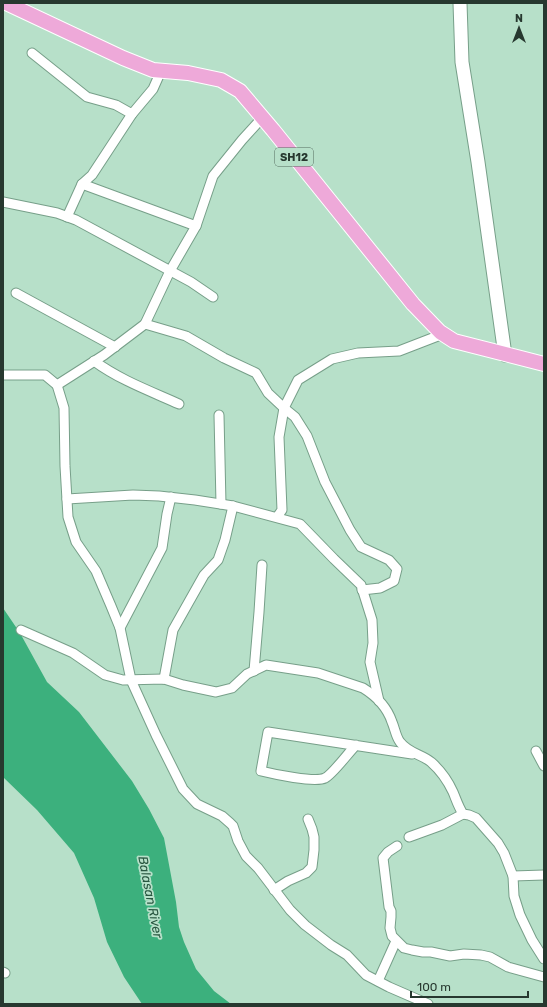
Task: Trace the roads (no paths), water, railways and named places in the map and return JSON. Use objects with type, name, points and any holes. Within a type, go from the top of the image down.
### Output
[{"type":"main road","name":"SH12","points":[[6,3],[123,58],[153,70],[188,73],[221,80],[240,91],[414,304],[443,334],[454,341],[544,364]]},
{"type":"street","points":[[460,3],[462,62],[478,162],[505,355]]},
{"type":"street","points":[[32,53],[87,97],[116,106],[132,114]]},
{"type":"street","points":[[67,216],[82,184],[92,175],[132,114],[153,89],[161,71]]},
{"type":"street","points":[[57,386],[115,347],[145,324],[170,270],[196,226],[213,176],[262,118]]},
{"type":"street","points":[[82,184],[196,226]]},
{"type":"street","points":[[3,202],[57,213],[76,220],[170,270],[213,297]]},
{"type":"street","points":[[16,293],[115,347]]},
{"type":"street","points":[[145,324],[186,336],[224,358],[256,373],[268,393],[295,417],[307,436],[325,482],[350,530],[361,547],[389,560],[397,569],[394,581],[380,588],[362,590]]},
{"type":"street","points":[[277,517],[282,510],[279,437],[284,408],[298,380],[332,359],[358,353],[399,351],[443,334]]},
{"type":"street","points":[[94,361],[106,370],[134,385],[179,404]]},
{"type":"street","points":[[3,375],[45,376],[57,386],[64,408],[68,517],[76,542],[96,571],[120,628],[131,680],[183,789],[197,804],[222,816],[233,826],[242,850],[300,921],[323,940],[347,955],[363,972],[390,987],[428,1004]]},
{"type":"street","points":[[219,415],[221,504]]},
{"type":"street","points":[[67,500],[133,495],[172,497],[233,506],[300,524],[361,585],[372,620],[373,643],[370,662],[379,701]]},
{"type":"street","points":[[120,628],[162,548],[167,514],[172,497]]},
{"type":"street","points":[[164,679],[173,630],[204,575],[218,560],[225,540],[233,506]]},
{"type":"street","points":[[254,670],[262,564]]},
{"type":"street","points":[[21,630],[73,653],[105,675],[123,680],[164,679],[183,685],[216,692],[232,688],[247,674],[266,665],[318,673],[363,688],[379,701],[389,715],[398,740],[407,749],[425,758],[436,768],[450,787],[463,814]]},
{"type":"street","points":[[356,745],[328,776],[321,780],[311,780],[261,770],[268,732],[356,745],[415,754]]},
{"type":"street","points":[[536,752],[544,766]]},
{"type":"street","points":[[409,837],[442,825],[463,814],[476,818],[498,843],[504,853],[513,876],[514,896],[520,915],[532,940],[544,959]]},
{"type":"street","points":[[274,890],[288,881],[306,873],[312,866],[314,837],[308,819]]},
{"type":"street","points":[[397,846],[382,858],[391,918],[390,928],[392,936],[396,941],[404,948],[412,950],[450,956],[464,954],[490,957],[508,967],[544,977]]},
{"type":"street","points":[[513,876],[544,875]]},
{"type":"street","points":[[378,981],[396,941]]},
{"type":"water","name":"Balasan River","points":[[3,608],[20,633],[47,682],[79,712],[132,781],[149,809],[164,838],[179,927],[184,942],[196,969],[214,991],[231,1004],[142,1004],[124,977],[107,942],[94,898],[74,853],[37,810],[3,777]]}]
